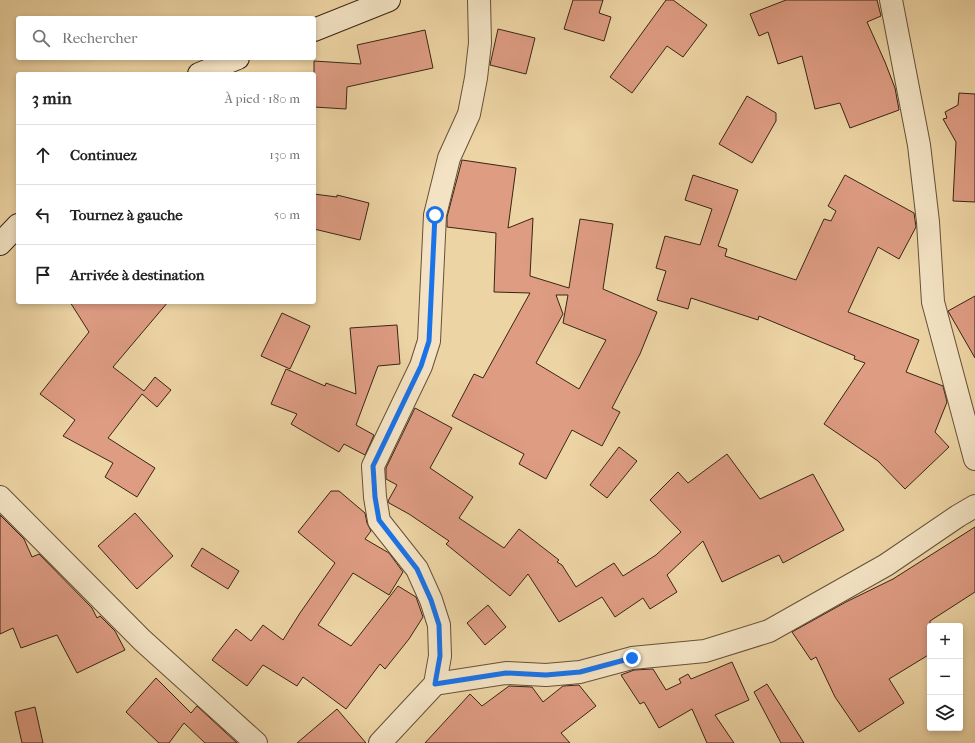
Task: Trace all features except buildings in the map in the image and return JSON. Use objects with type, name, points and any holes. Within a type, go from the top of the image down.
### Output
[{"type":"street","points":[[316,29],[389,0]]},
{"type":"street","points":[[380,743],[435,684],[440,656],[439,625],[431,600],[417,569],[379,520],[375,497],[373,466],[421,366],[429,341],[435,215],[449,158],[469,114],[476,78],[480,43],[479,0]]},
{"type":"street","points":[[891,0],[919,145],[928,222],[933,302],[975,459]]},
{"type":"street","points":[[204,72],[233,60]]},
{"type":"street","points":[[0,244],[16,227]]},
{"type":"street","points":[[0,497],[142,640],[256,743]]},
{"type":"street","points":[[435,684],[506,673],[546,675],[580,672],[632,658],[705,651],[769,631],[886,565],[975,506]]},
{"type":"route","points":[[435,215],[429,341],[421,366],[373,466],[375,497],[379,520],[417,569],[431,600],[439,625],[440,656],[435,684],[506,673],[546,675],[580,672],[632,658]]}]
